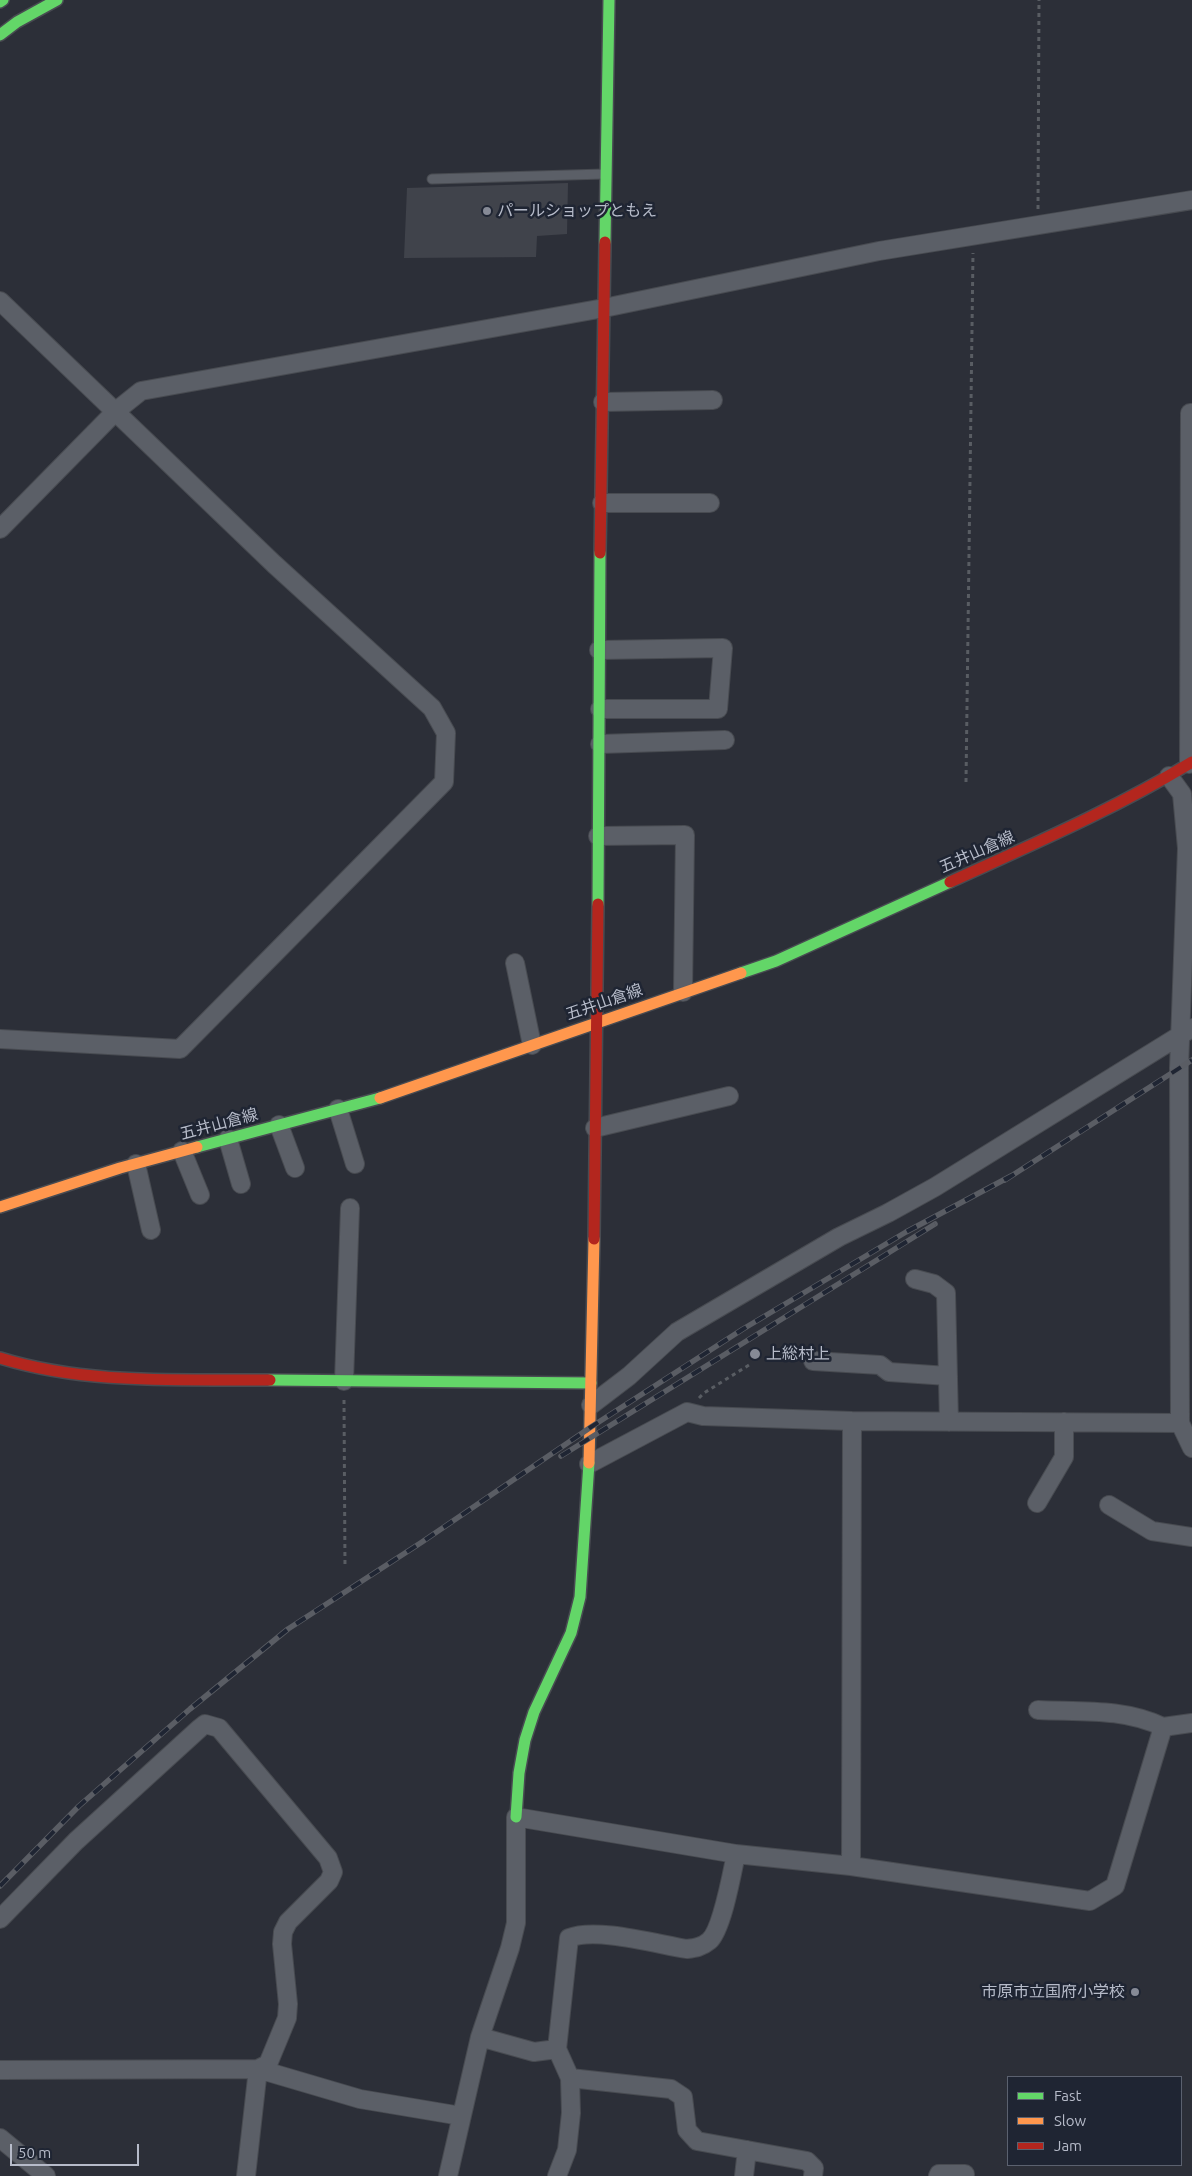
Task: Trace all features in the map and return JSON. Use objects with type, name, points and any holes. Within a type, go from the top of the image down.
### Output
[{"type":"street","points":[[0,35],[17,22],[57,0]]},
{"type":"street","points":[[448,2176],[480,2037],[510,1948],[516,1923],[518,1896],[516,1817],[522,1751],[528,1729],[577,1621],[580,1597],[591,1405],[600,744],[599,650],[609,0]]},
{"type":"street","points":[[0,528],[116,411],[141,390],[604,308],[880,251],[1192,200]]},
{"type":"street","points":[[0,301],[274,564],[432,708],[446,733],[444,782],[180,1049],[0,1039]]},
{"type":"street","points":[[603,402],[712,400]]},
{"type":"street","points":[[1190,763],[1190,413],[1192,413]]},
{"type":"street","points":[[602,503],[710,503]]},
{"type":"street","points":[[599,650],[724,648],[718,709],[600,709]]},
{"type":"street","points":[[600,744],[725,740]]},
{"type":"street","name":"五井山倉線","points":[[0,1207],[136,1164],[389,1095],[776,961],[1037,842],[1169,776],[1190,763]]},
{"type":"street","points":[[1169,776],[1182,794],[1190,847],[1180,1423],[1192,1448]]},
{"type":"street","points":[[598,836],[685,835],[683,992]]},
{"type":"street","points":[[515,964],[532,1045]]},
{"type":"street","points":[[591,1405],[629,1376],[677,1332],[839,1237],[888,1214],[935,1187],[1186,1032]]},
{"type":"street","points":[[595,1128],[729,1096]]},
{"type":"street","points":[[338,1109],[355,1164]]},
{"type":"street","points":[[279,1125],[295,1168]]},
{"type":"street","points":[[228,1139],[240,1184]]},
{"type":"street","points":[[182,1151],[200,1194]]},
{"type":"street","points":[[136,1164],[151,1230]]},
{"type":"street","points":[[344,1381],[350,1208]]},
{"type":"street","points":[[915,1279],[934,1284],[946,1293],[949,1422]]},
{"type":"street","points":[[0,1358],[24,1366],[60,1373],[109,1378],[591,1382]]},
{"type":"street","points":[[813,1361],[880,1365],[889,1372],[948,1376]]},
{"type":"street","points":[[589,1464],[687,1412],[703,1416],[852,1421],[1180,1423]]},
{"type":"street","points":[[851,1866],[852,1421]]},
{"type":"street","points":[[1037,1504],[1064,1457],[1064,1422]]},
{"type":"street","points":[[1109,1505],[1152,1531],[1192,1537]]},
{"type":"street","points":[[1038,1710],[1116,1712],[1148,1720],[1163,1727],[1192,1723]]},
{"type":"street","points":[[0,1919],[76,1841],[200,1728],[205,1724],[219,1728],[328,1858],[332,1872],[329,1881],[288,1922],[284,1932],[282,1944],[288,2004],[287,2018],[276,2050],[268,2064],[258,2069]]},
{"type":"street","points":[[516,1817],[736,1854],[851,1866],[1090,1901],[1115,1886],[1163,1727]]},
{"type":"street","points":[[557,2176],[567,2150],[571,2113],[570,2078],[557,2049],[569,1938],[578,1934],[604,1935],[687,1950],[699,1948],[710,1940],[721,1917],[736,1854]]},
{"type":"street","points":[[480,2037],[534,2052],[557,2049]]},
{"type":"street","points":[[0,2070],[258,2069],[360,2099],[461,2116]]},
{"type":"street","points":[[246,2176],[258,2069]]},
{"type":"street","points":[[570,2078],[671,2089],[683,2097],[687,2130],[697,2141],[807,2162],[814,2168],[812,2176]]},
{"type":"street","points":[[0,2138],[46,2176]]},
{"type":"street","points":[[744,2176],[747,2150]]},
{"type":"street","points":[[938,2176],[939,2174],[965,2174]]},
{"type":"lane","points":[[432,179],[606,174]]},
{"type":"path","points":[[1038,225],[1039,0]]},
{"type":"path","points":[[966,782],[973,236]]},
{"type":"path","points":[[687,1412],[704,1393],[749,1365]]},
{"type":"path","points":[[344,1381],[345,1567]]},
{"type":"building","name":"パールショップともえ","points":[[568,183],[567,234],[537,236],[536,257],[404,258],[407,188]]},
{"type":"railway","points":[[1005,1180],[1192,1060]]},
{"type":"railway","points":[[0,1886],[79,1806],[190,1709],[288,1629],[422,1542],[591,1427],[743,1329],[906,1232],[1011,1176]]},
{"type":"railway","points":[[561,1456],[935,1224]]},
{"type":"traffic: fast","points":[[0,35],[17,22],[57,0]]},
{"type":"traffic: fast","points":[[605,242],[609,0]]},
{"type":"traffic: fast","points":[[598,904],[600,553]]},
{"type":"traffic: fast","points":[[741,973],[776,961],[950,882]]},
{"type":"traffic: fast","points":[[197,1147],[380,1098]]},
{"type":"traffic: fast","points":[[270,1380],[591,1383]]},
{"type":"traffic: fast","points":[[516,1817],[519,1773],[525,1740],[534,1712],[571,1633],[580,1597],[589,1463]]},
{"type":"traffic: slow","points":[[380,1098],[741,973]]},
{"type":"traffic: slow","points":[[0,1207],[120,1168],[197,1147]]},
{"type":"traffic: slow","points":[[589,1463],[594,1239]]},
{"type":"traffic: jam","points":[[600,553],[605,242]]},
{"type":"traffic: jam","points":[[950,882],[1103,811],[1192,762]]},
{"type":"traffic: jam","points":[[594,1239],[598,904]]},
{"type":"traffic: jam","points":[[0,1358],[33,1367],[100,1377],[168,1380],[270,1380]]},
{"type":"place","name":"パールショップともえ","points":[[487,211]]},
{"type":"place","name":"上総村上","points":[[755,1354]]},
{"type":"place","name":"市原市立国府小学校","points":[[1135,1992]]}]
